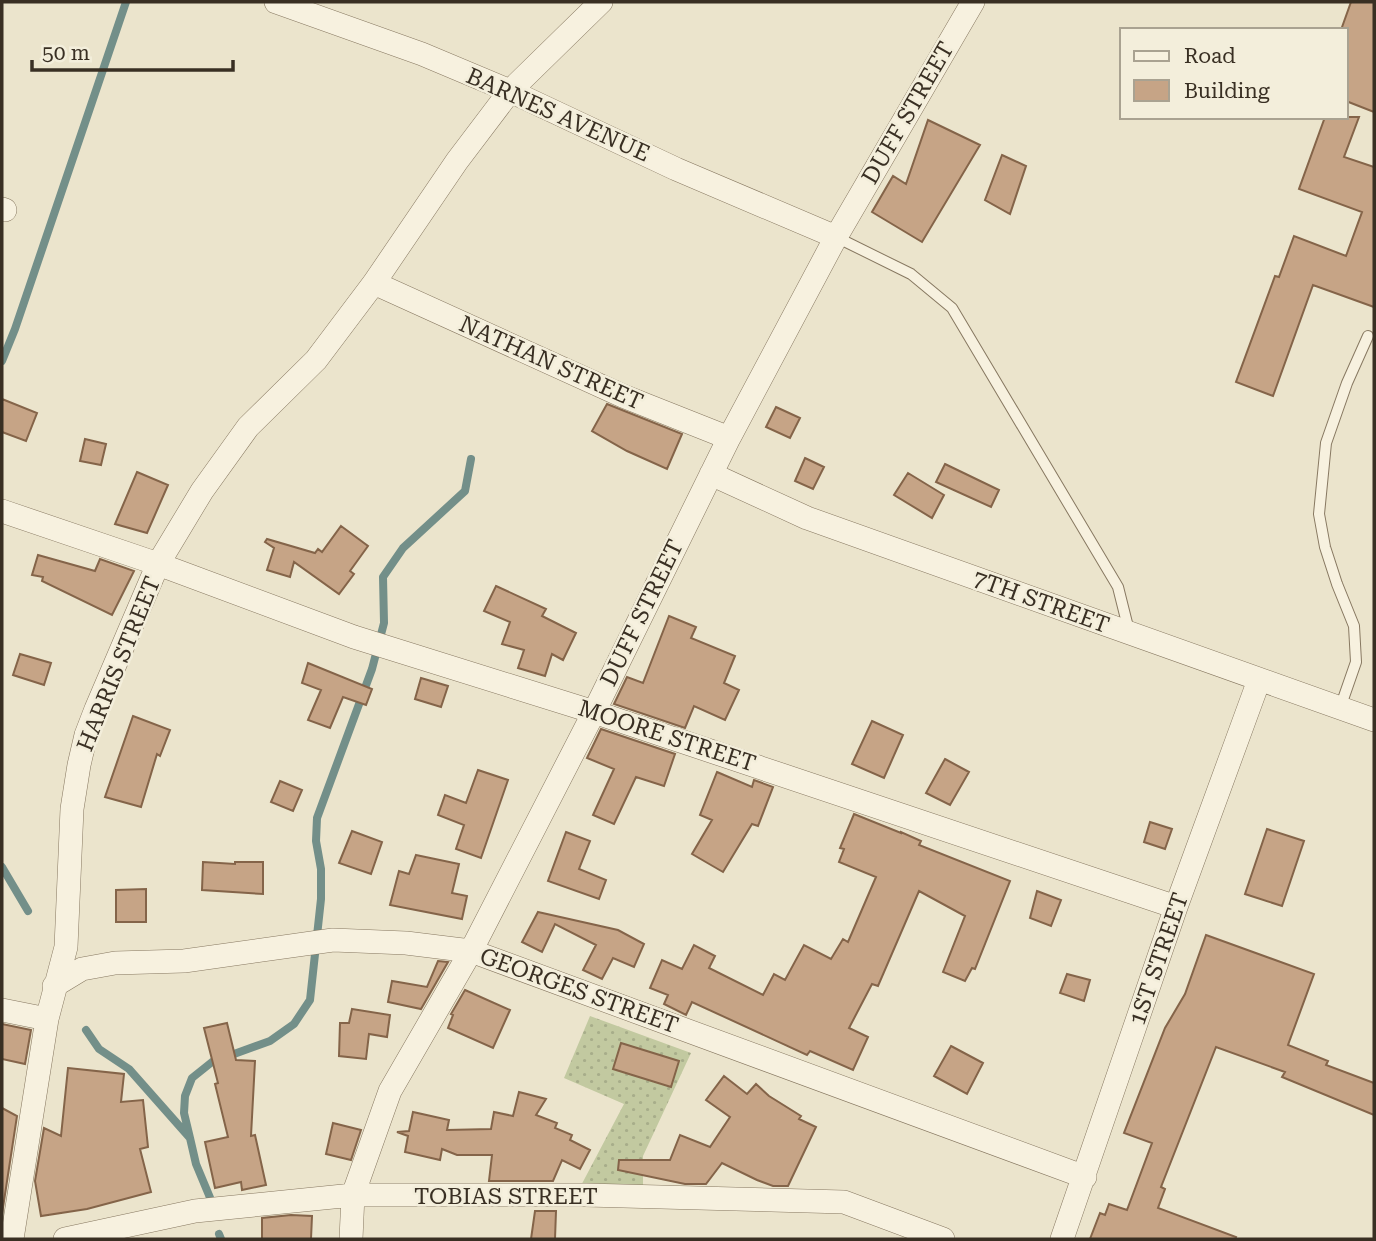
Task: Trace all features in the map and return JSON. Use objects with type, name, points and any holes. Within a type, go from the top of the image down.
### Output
[{"type":"street","name":"BARNES AVENUE","points":[[276,2],[422,54],[510,90],[676,169],[836,237]]},
{"type":"street","name":"HARRIS STREET","points":[[12,1239],[10,1196],[54,986],[66,947],[72,809],[86,735],[158,564],[202,491],[248,427],[316,360],[374,283],[457,161],[510,90],[601,2]]},
{"type":"street","name":"DUFF STREET","points":[[351,1239],[353,1195],[390,1091],[471,951],[594,712],[729,438],[836,237],[969,3]]},
{"type":"street","name":"NATHAN STREET","points":[[374,283],[623,396],[729,438]]},
{"type":"street","name":"7TH STREET","points":[[711,474],[807,519],[1374,720]]},
{"type":"street","name":"MOORE STREET","points":[[2,511],[158,564],[366,641],[594,712],[1176,907]]},
{"type":"street","name":"1ST STREET","points":[[1062,1239],[1176,907],[1259,680]]},
{"type":"street","name":"GEORGES STREET","points":[[54,986],[82,969],[115,963],[184,961],[333,940],[405,943],[471,951],[1085,1177]]},
{"type":"street","points":[[2,1010],[47,1019]]},
{"type":"street","name":"TOBIAS STREET","points":[[65,1239],[195,1212],[353,1195],[586,1195],[844,1202],[943,1239]]},
{"type":"lane","points":[[836,237],[911,274],[952,308],[1118,587],[1130,634]]},
{"type":"lane","points":[[1340,708],[1356,662],[1354,626],[1325,547],[1319,514],[1326,443],[1347,383],[1368,336]]},
{"type":"green space","points":[[590,1016],[691,1053],[643,1156],[643,1194],[576,1195],[624,1104],[564,1078]]},
{"type":"building","points":[[1351,2],[1374,2],[1374,112],[1348,102],[1348,28],[1342,28]]},
{"type":"building","points":[[1359,117],[1344,157],[1374,167],[1374,307],[1313,285],[1273,396],[1236,382],[1275,276],[1279,277],[1294,236],[1346,256],[1362,212],[1299,189],[1324,119]]},
{"type":"building","points":[[928,120],[980,145],[922,242],[872,212],[893,176],[906,184]]},
{"type":"building","points":[[1002,155],[1026,166],[1010,214],[985,200]]},
{"type":"building","points":[[2,399],[37,413],[26,441],[2,432]]},
{"type":"building","points":[[607,404],[682,434],[667,469],[592,431]]},
{"type":"building","points":[[776,407],[800,418],[790,438],[766,427]]},
{"type":"building","points":[[85,439],[106,444],[101,465],[80,461]]},
{"type":"building","points":[[805,458],[824,467],[813,489],[795,481]]},
{"type":"building","points":[[945,464],[999,490],[991,507],[936,482]]},
{"type":"building","points":[[137,472],[168,485],[147,533],[115,524]]},
{"type":"building","points":[[908,473],[944,495],[932,518],[894,495]]},
{"type":"building","points":[[341,526],[368,546],[350,571],[354,574],[339,594],[294,562],[290,577],[267,570],[274,548],[265,542],[267,539],[315,553],[318,549],[322,552]]},
{"type":"building","points":[[38,555],[95,571],[100,559],[134,571],[112,615],[42,581],[43,577],[32,575]]},
{"type":"building","points":[[496,586],[546,609],[542,616],[576,633],[563,660],[552,654],[545,676],[518,668],[524,650],[502,644],[510,622],[484,611]]},
{"type":"building","points":[[669,616],[696,627],[691,638],[735,656],[724,683],[739,690],[725,720],[694,706],[685,728],[614,704],[627,677],[643,683]]},
{"type":"building","points":[[20,654],[51,663],[44,685],[13,675]]},
{"type":"building","points":[[308,663],[372,689],[366,705],[343,697],[330,728],[308,720],[321,690],[302,683]]},
{"type":"building","points":[[421,678],[448,686],[441,707],[415,699]]},
{"type":"building","points":[[133,716],[170,730],[160,756],[157,754],[141,807],[105,797]]},
{"type":"building","points":[[872,721],[903,735],[884,778],[852,764]]},
{"type":"building","points":[[601,729],[675,754],[664,786],[636,777],[614,824],[593,815],[614,769],[587,758]]},
{"type":"building","points":[[945,759],[969,772],[950,805],[926,793]]},
{"type":"building","points":[[478,770],[508,780],[481,858],[456,849],[464,825],[438,815],[445,795],[466,803]]},
{"type":"building","points":[[717,772],[752,787],[754,780],[773,787],[758,826],[752,824],[723,872],[692,854],[712,820],[700,815]]},
{"type":"building","points":[[280,781],[302,790],[293,811],[271,802]]},
{"type":"building","points":[[854,814],[921,841],[919,845],[1010,881],[975,969],[972,968],[965,981],[943,972],[965,916],[919,891],[878,986],[872,984],[849,1028],[868,1037],[853,1070],[810,1051],[807,1055],[692,1002],[686,1015],[664,1004],[668,995],[650,988],[662,960],[682,969],[694,945],[715,956],[709,968],[763,995],[774,974],[785,980],[804,945],[831,959],[843,939],[848,942],[876,877],[839,862],[844,849],[840,848]]},
{"type":"building","points":[[1150,822],[1172,829],[1165,849],[1144,842]]},
{"type":"building","points":[[1267,829],[1304,841],[1282,906],[1245,894]]},
{"type":"building","points":[[352,831],[382,842],[371,874],[339,863]]},
{"type":"building","points":[[566,832],[590,841],[579,869],[606,880],[599,899],[548,881]]},
{"type":"building","points":[[416,855],[459,864],[452,893],[467,896],[462,919],[390,905],[399,871],[409,874]]},
{"type":"building","points":[[203,862],[263,862],[263,894],[202,890]]},
{"type":"building","points":[[146,889],[146,922],[116,922],[116,890]]},
{"type":"building","points":[[1037,891],[1061,900],[1051,926],[1030,918]]},
{"type":"building","points":[[538,912],[618,930],[644,944],[634,967],[613,958],[602,979],[583,970],[596,945],[555,924],[542,952],[522,942]]},
{"type":"building","points":[[1206,935],[1314,974],[1288,1045],[1328,1061],[1326,1065],[1374,1083],[1374,1115],[1282,1077],[1285,1072],[1216,1047],[1161,1187],[1165,1189],[1158,1208],[1236,1237],[1235,1239],[1090,1239],[1100,1213],[1105,1215],[1109,1204],[1127,1210],[1152,1143],[1124,1133],[1165,1028],[1185,994]]},
{"type":"building","points":[[438,961],[448,962],[421,1009],[388,1002],[392,981],[427,987]]},
{"type":"building","points":[[1067,974],[1090,980],[1084,1001],[1060,993]]},
{"type":"building","points":[[465,990],[510,1010],[493,1048],[448,1028],[453,1015],[451,1014]]},
{"type":"building","points":[[352,1009],[390,1015],[387,1037],[369,1034],[366,1059],[339,1056],[340,1023],[349,1023]]},
{"type":"building","points":[[227,1023],[236,1060],[255,1061],[251,1136],[255,1135],[266,1185],[242,1190],[241,1182],[215,1188],[205,1142],[228,1137],[204,1028]]},
{"type":"building","points":[[2,1024],[31,1030],[25,1064],[2,1059]]},
{"type":"building","points":[[621,1043],[679,1061],[671,1087],[613,1069]]},
{"type":"building","points":[[951,1046],[983,1063],[967,1094],[934,1076]]},
{"type":"building","points":[[68,1068],[124,1074],[121,1102],[143,1100],[148,1147],[140,1149],[151,1192],[87,1209],[41,1216],[35,1181],[44,1128],[61,1136]]},
{"type":"building","points":[[724,1076],[747,1094],[756,1084],[769,1096],[801,1116],[799,1119],[816,1127],[788,1186],[773,1186],[722,1163],[706,1184],[685,1184],[618,1170],[619,1160],[670,1160],[680,1135],[710,1147],[730,1117],[706,1100]]},
{"type":"building","points":[[519,1092],[546,1099],[536,1115],[557,1123],[555,1128],[572,1135],[570,1140],[590,1150],[580,1169],[562,1160],[553,1181],[489,1181],[492,1155],[457,1155],[442,1149],[440,1160],[405,1152],[408,1136],[397,1132],[409,1131],[413,1112],[449,1120],[447,1130],[491,1129],[494,1112],[513,1116]]},
{"type":"building","points":[[2,1108],[17,1116],[2,1214]]},
{"type":"building","points":[[333,1123],[361,1130],[351,1160],[326,1154]]},
{"type":"building","points":[[535,1211],[556,1211],[555,1239],[531,1239]]},
{"type":"building","points":[[312,1216],[311,1239],[262,1239],[262,1218]]},
{"type":"waterway","points":[[2,361],[126,2]]},
{"type":"waterway","points":[[190,1138],[184,1113],[185,1096],[192,1078],[212,1062],[270,1041],[294,1024],[310,1000],[321,899],[321,869],[316,841],[317,818],[372,669],[384,623],[383,577],[403,548],[465,491],[471,459]]},
{"type":"waterway","points":[[2,867],[28,911]]},
{"type":"waterway","points":[[86,1030],[99,1049],[129,1069],[190,1138],[196,1164],[211,1200]]},
{"type":"waterway","points":[[219,1234],[221,1239]]}]
